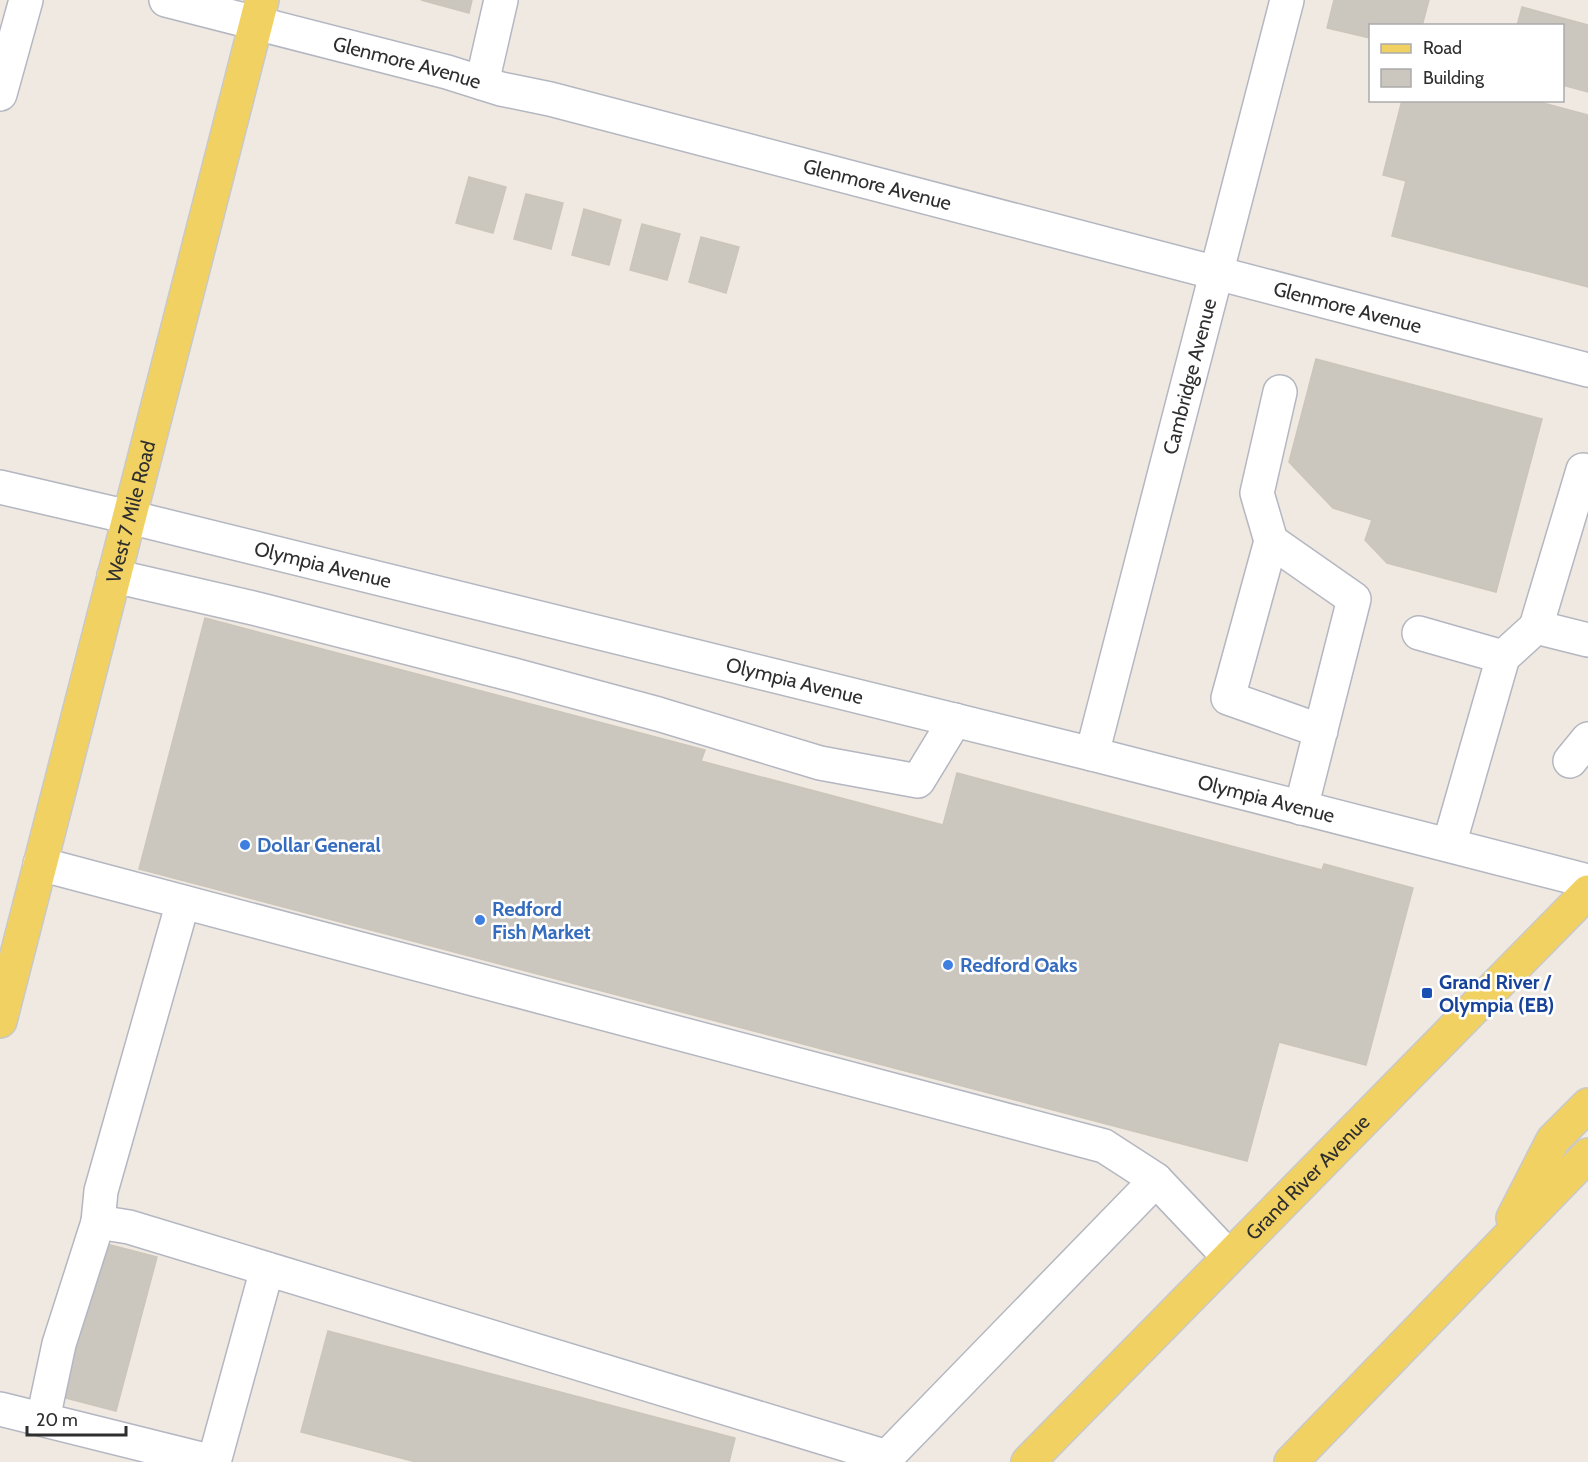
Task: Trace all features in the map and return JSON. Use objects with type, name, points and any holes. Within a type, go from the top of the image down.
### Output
[{"type":"main road","name":"West 7 Mile Road","points":[[0,1021],[6,976],[40,864],[260,11]]},
{"type":"main road","name":"Grand River Avenue","points":[[1028,1462],[1588,892]]},
{"type":"main road","points":[[1497,1249],[1553,1140],[1588,1105]]},
{"type":"main road","points":[[1291,1462],[1588,1155]]},
{"type":"street","points":[[0,94],[26,0]]},
{"type":"street","name":"Glenmore Avenue","points":[[166,0],[260,11],[482,83],[1588,370]]},
{"type":"street","points":[[482,83],[501,0]]},
{"type":"street","name":"Cambridge Avenue","points":[[1092,754],[1287,0]]},
{"type":"street","points":[[1280,392],[1257,493],[1271,541],[1228,698],[1321,731]]},
{"type":"street","points":[[1449,845],[1503,657],[1536,627],[1583,470],[1588,471]]},
{"type":"street","name":"Olympia Avenue","points":[[0,487],[955,720],[1588,881]]},
{"type":"street","points":[[1271,541],[1354,599],[1301,808]]},
{"type":"street","points":[[114,576],[395,644],[658,714],[820,763],[918,781],[955,720]]},
{"type":"street","points":[[1536,627],[1588,640]]},
{"type":"street","points":[[1419,633],[1503,657]]},
{"type":"street","points":[[40,864],[1104,1146],[1156,1180],[1229,1257]]},
{"type":"street","points":[[43,1419],[59,1344],[98,1222],[101,1191],[183,902]]},
{"type":"street","points":[[98,1222],[129,1227],[884,1460],[1156,1180]]},
{"type":"street","points":[[0,1409],[214,1462],[267,1269]]},
{"type":"building","points":[[421,0],[472,0],[469,13]]},
{"type":"building","points":[[1334,0],[1429,0],[1423,24],[1369,24],[1369,38],[1327,28]]},
{"type":"building","points":[[1522,7],[1588,25],[1588,92],[1564,86],[1564,24],[1518,24]]},
{"type":"building","points":[[1401,102],[1539,102],[1588,115],[1588,287],[1392,236],[1406,181],[1383,175]]},
{"type":"building","points":[[469,177],[506,187],[493,233],[456,223]]},
{"type":"building","points":[[526,194],[563,203],[551,249],[514,239]]},
{"type":"building","points":[[584,209],[621,220],[609,265],[572,255]]},
{"type":"building","points":[[642,224],[680,234],[667,280],[630,270]]},
{"type":"building","points":[[701,237],[739,247],[726,293],[689,282]]},
{"type":"building","points":[[1316,359],[1542,419],[1496,592],[1387,563],[1365,540],[1372,520],[1333,508],[1289,462]]},
{"type":"building","name":"Redford Oaks","points":[[205,618],[705,750],[701,761],[943,825],[957,773],[1322,870],[1324,864],[1413,888],[1366,1065],[1279,1042],[1247,1161],[139,869]]},
{"type":"building","points":[[99,1242],[157,1257],[116,1411],[58,1396]]},
{"type":"building","points":[[328,1331],[735,1438],[729,1462],[416,1462],[301,1432]]},
{"type":"place","name":"Dollar General","points":[[245,845]]},
{"type":"place","name":"Redford Fish Market","points":[[480,920]]},
{"type":"place","name":"Redford Oaks","points":[[948,965]]},
{"type":"place","name":"Grand River / Olympia (EB)","points":[[1427,993]]}]
